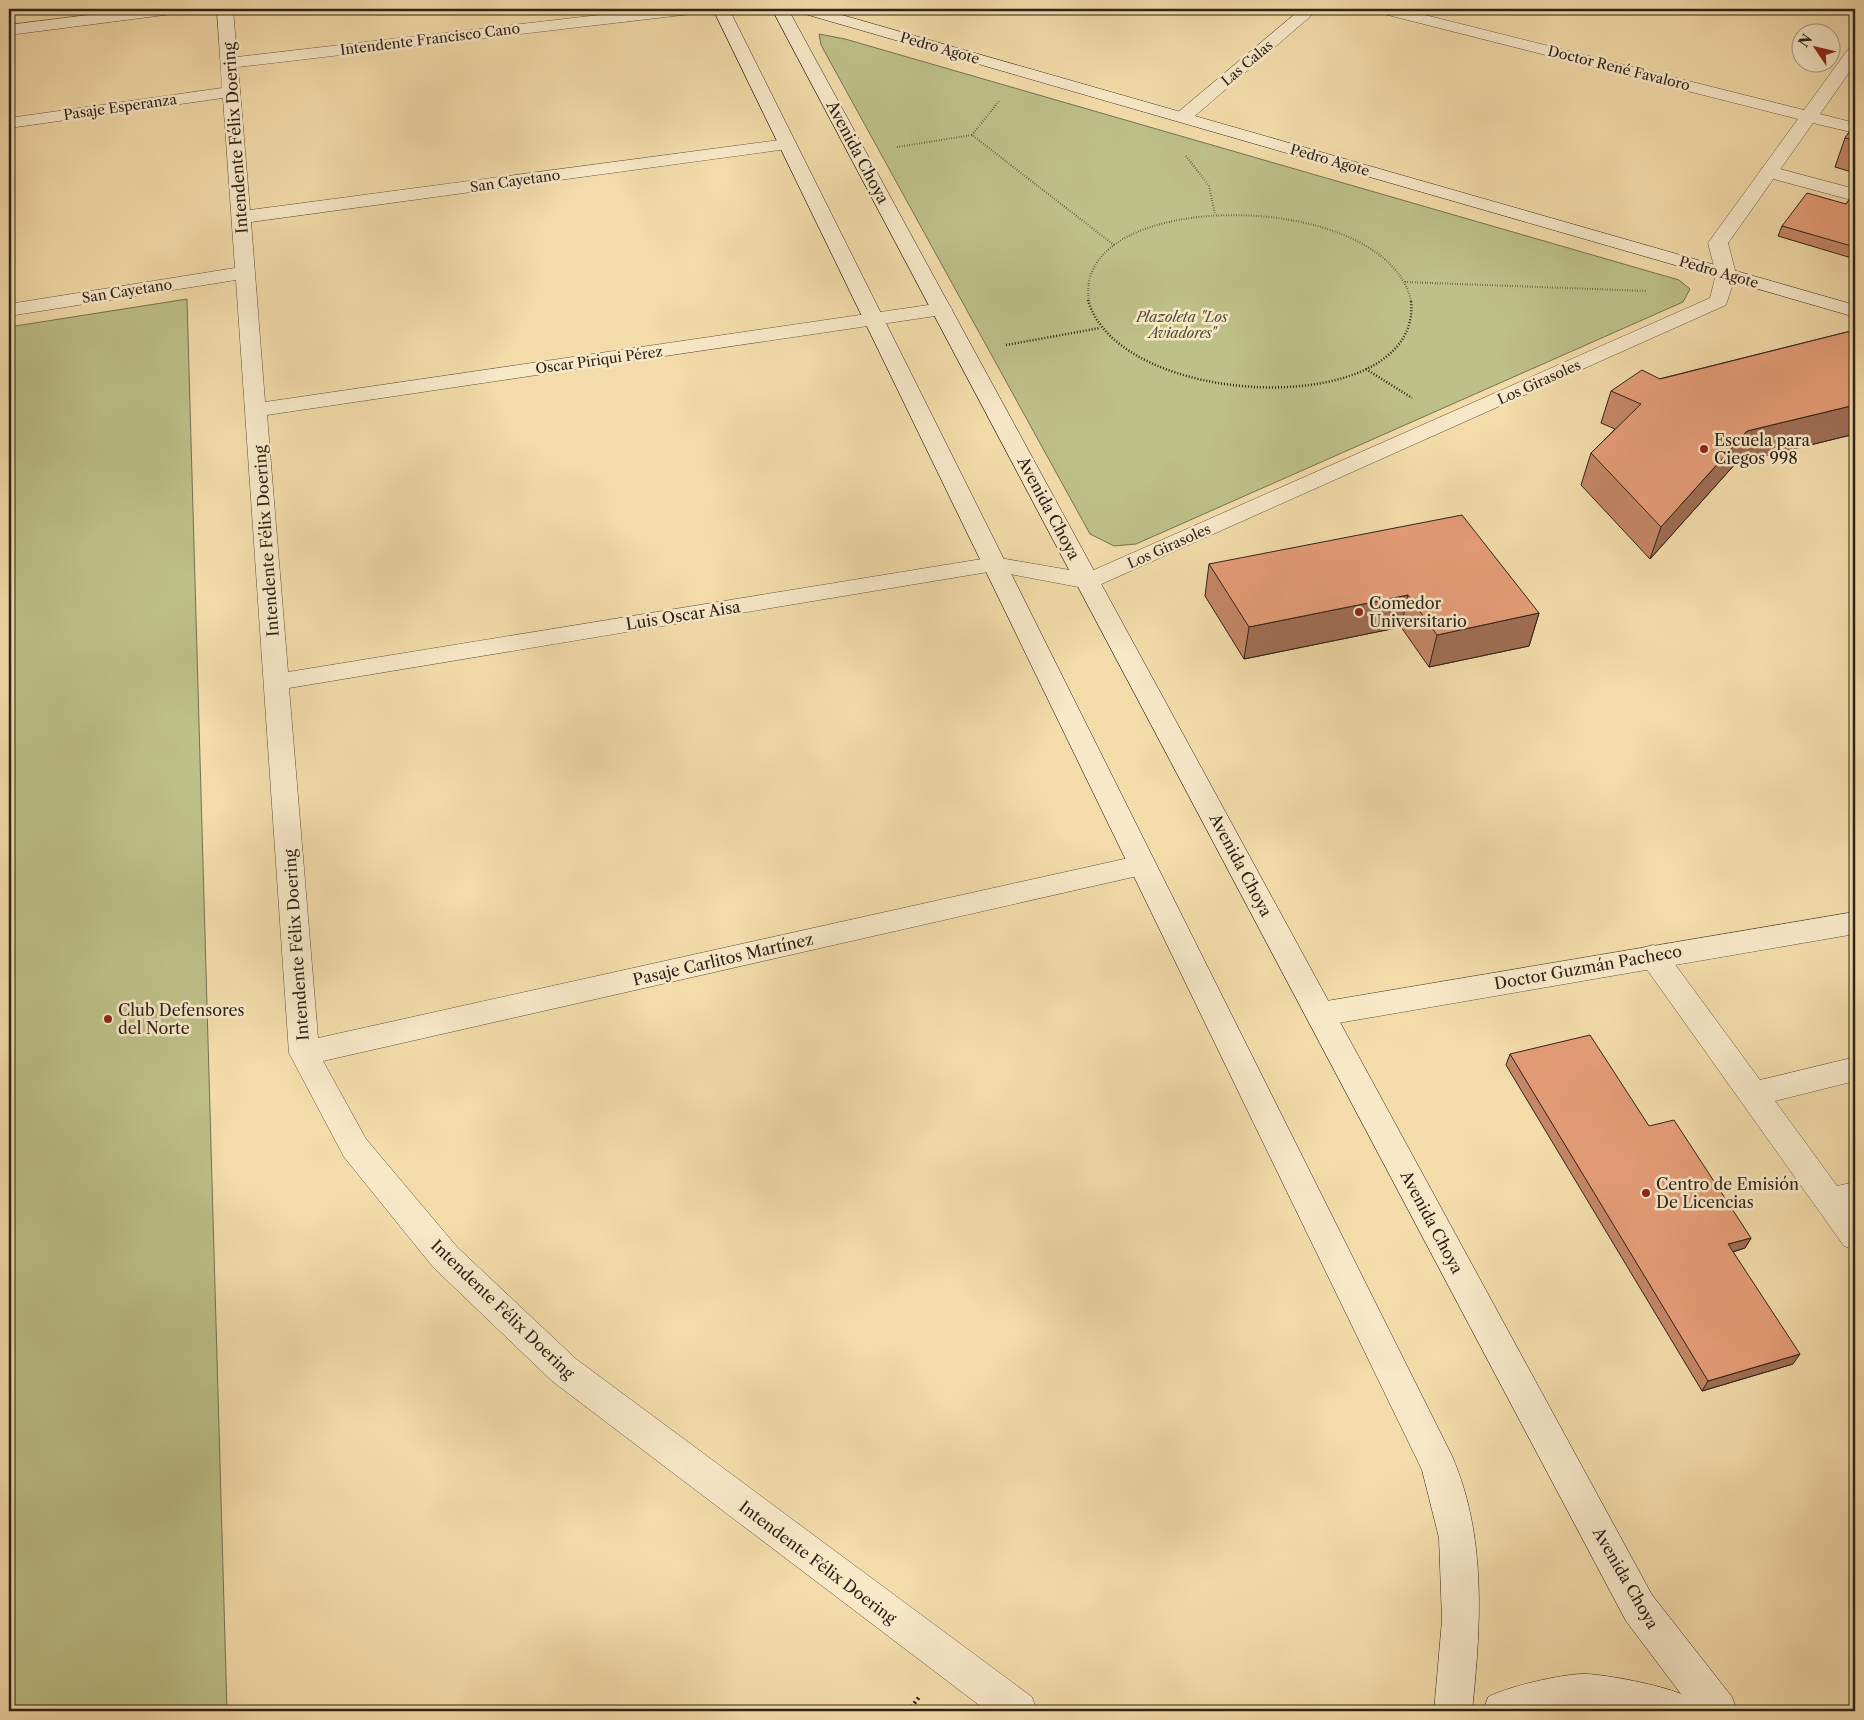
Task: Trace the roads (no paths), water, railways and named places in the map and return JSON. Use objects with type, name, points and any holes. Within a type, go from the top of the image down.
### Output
[{"type":"street","points":[[9,30],[172,9]]},
{"type":"street","name":"Intendente Félix Doering","points":[[225,9],[304,1053],[355,1148],[445,1257],[564,1370],[1018,1711]]},
{"type":"street","name":"Intendente Francisco Cano","points":[[229,63],[691,9]]},
{"type":"street","points":[[721,9],[1439,1468],[1457,1538],[1461,1620],[1453,1711]]},
{"type":"street","name":"Avenida Choya","points":[[780,9],[1639,1608],[1718,1711]]},
{"type":"street","name":"Pedro Agote","points":[[804,9],[1855,311]]},
{"type":"street","name":"Las Calas","points":[[1182,117],[1311,9]]},
{"type":"street","name":"Doctor René Favaloro","points":[[1382,9],[1855,128]]},
{"type":"street","name":"Los Girasoles","points":[[1089,582],[1719,301],[1726,274],[1718,243],[1855,52]]},
{"type":"street","name":"Pasaje Esperanza","points":[[9,123],[232,92]]},
{"type":"street","name":"San Cayetano","points":[[242,217],[787,144]]},
{"type":"street","points":[[1769,172],[1855,195]]},
{"type":"street","name":"San Cayetano","points":[[9,310],[246,272]]},
{"type":"street","name":"Oscar Piriqui Pérez","points":[[256,410],[942,309]]},
{"type":"street","name":"Luis Oscar Aisa","points":[[277,682],[994,564],[1089,582]]},
{"type":"street","name":"Pasaje Carlitos Martínez","points":[[304,1053],[1142,865]]},
{"type":"street","name":"Doctor Guzmán Pacheco","points":[[1321,1014],[1855,923]]},
{"type":"street","points":[[1653,956],[1754,1094],[1843,1198],[1855,1236]]},
{"type":"street","points":[[1754,1094],[1855,1069]]},
{"type":"street","points":[[1502,1711],[1510,1706],[1585,1693],[1666,1706],[1676,1711]]},
{"type":"place","name":"Escuela para Ciegos 998","points":[[1704,449]]},
{"type":"place","name":"Comedor Universitario","points":[[1359,612]]},
{"type":"place","name":"Club Defensores del Norte","points":[[108,1019]]},
{"type":"place","name":"Centro de Emisión De Licencias","points":[[1646,1193]]},
{"type":"park label","name":"Plazoleta \"Los Aviadores\"","points":[[1182,326]]}]
